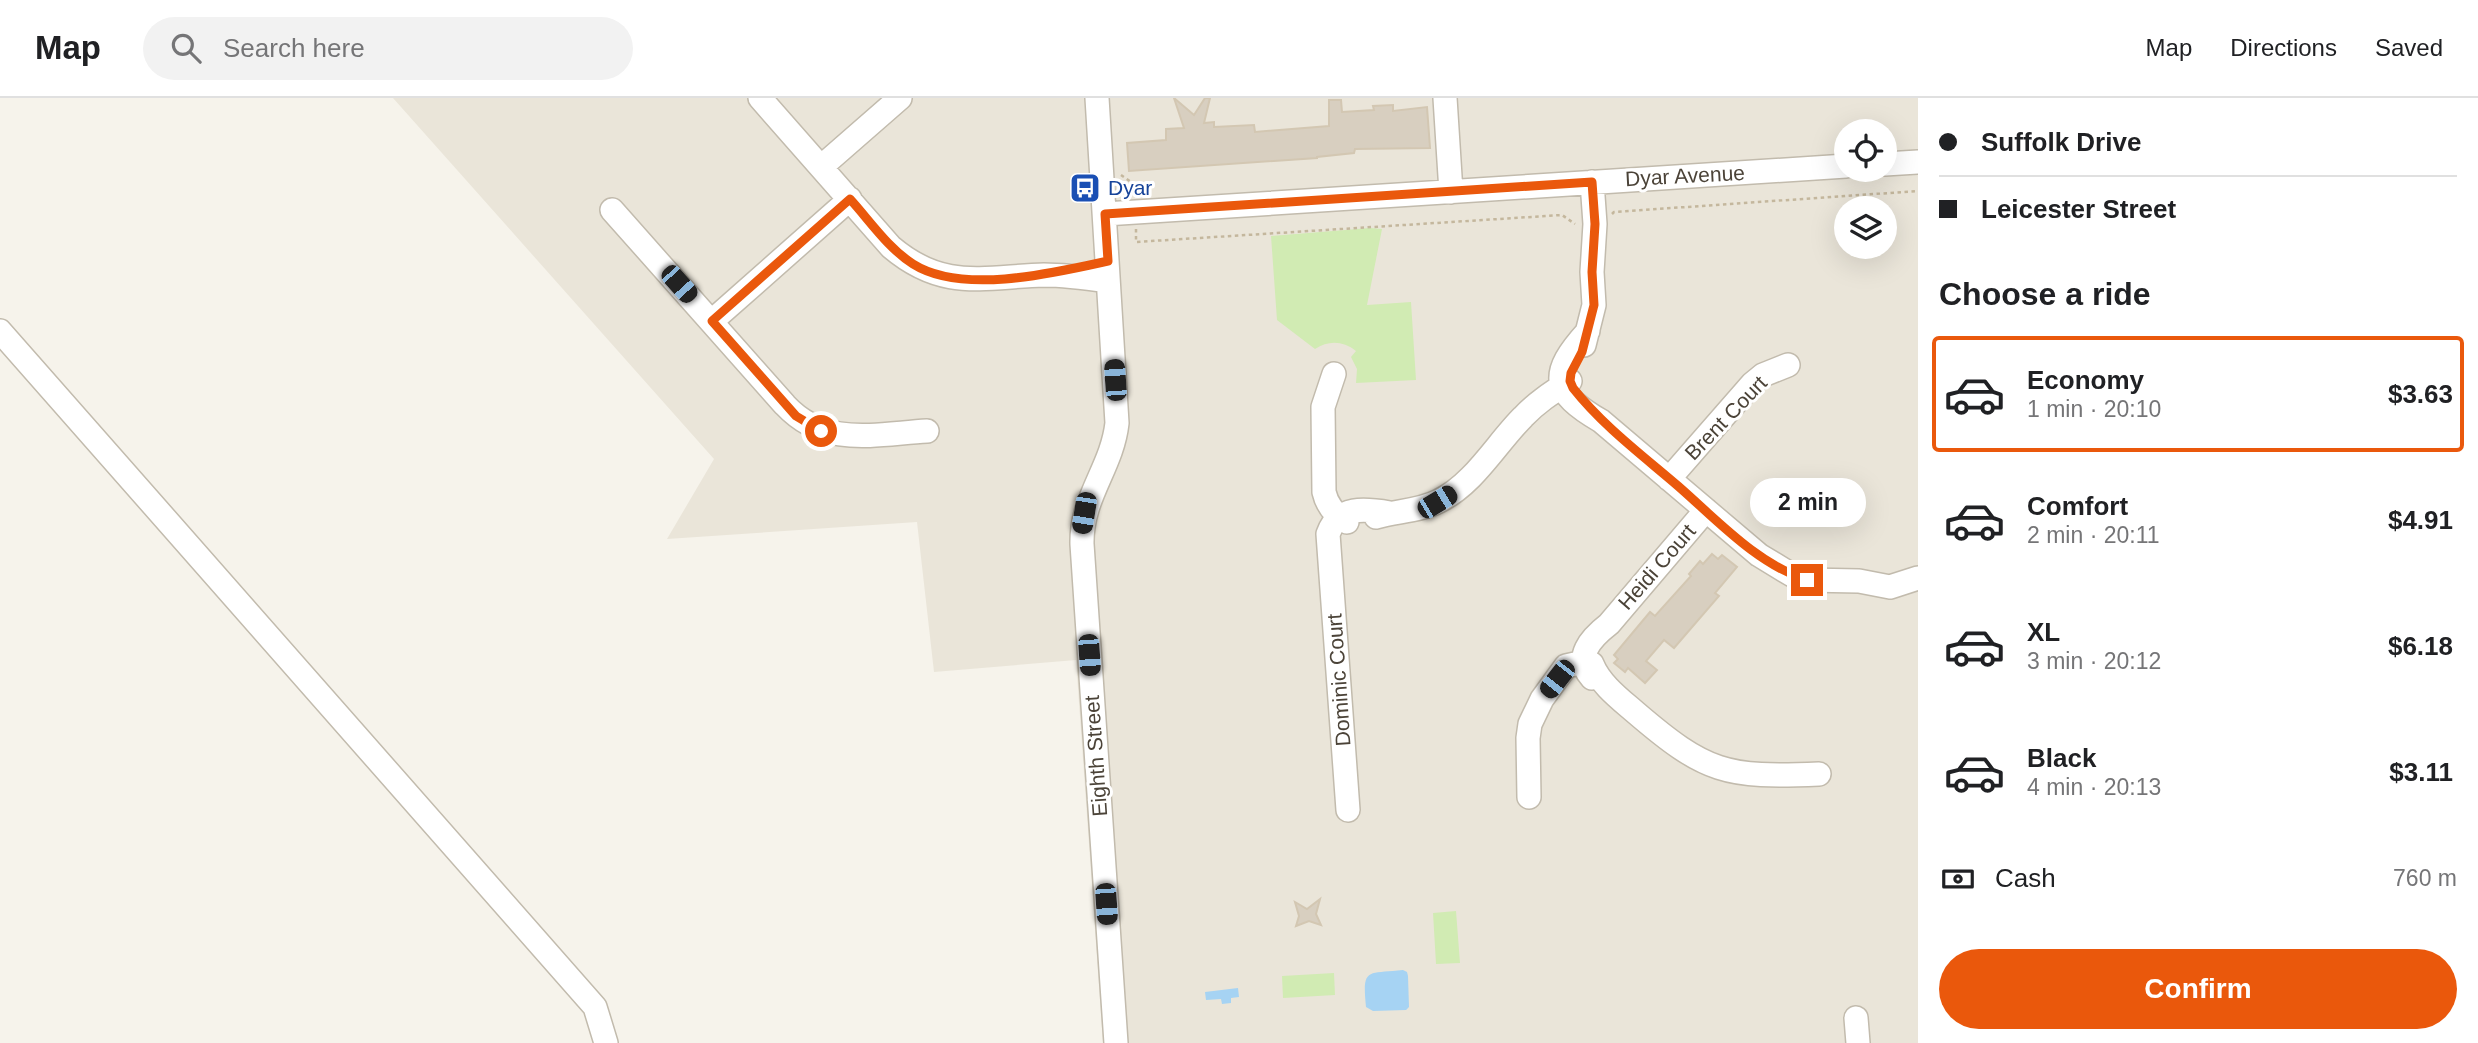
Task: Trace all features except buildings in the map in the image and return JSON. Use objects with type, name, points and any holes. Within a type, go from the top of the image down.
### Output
[{"type":"street","points":[[760,98],[891,247],[928,272],[962,279],[1108,271]]},
{"type":"street","points":[[821,167],[900,98]]},
{"type":"street","name":"Eighth Street","points":[[1097,98],[1117,405],[1116,437],[1084,513],[1082,536],[1116,1043]]},
{"type":"street","points":[[1445,98],[1451,192]]},
{"type":"street","points":[[1897,163],[1918,162]]},
{"type":"street","name":"Dyar Avenue","points":[[1105,214],[1834,167]]},
{"type":"street","points":[[1334,373],[1322,407],[1325,477],[1343,518],[1423,507],[1451,494],[1523,416],[1564,382],[1582,352],[1594,305],[1586,182]]},
{"type":"street","points":[[712,321],[850,199]]},
{"type":"street","points":[[612,210],[785,405],[806,423],[836,435],[927,431]]},
{"type":"street","points":[[0,331],[595,1007],[606,1043]]},
{"type":"street","name":"Brent Court","points":[[1669,479],[1752,384],[1763,375],[1788,365]]},
{"type":"street","points":[[1564,382],[1601,421],[1669,479],[1759,555],[1792,575],[1827,582],[1859,580],[1882,571],[1918,577]]},
{"type":"street","name":"Heidi Court","points":[[1587,665],[1609,624],[1706,510]]},
{"type":"street","name":"Dominic Court","points":[[1343,518],[1331,550],[1348,810]]},
{"type":"street","points":[[1529,797],[1530,724],[1542,699],[1557,679],[1587,665],[1614,694],[1671,743],[1703,763],[1756,776],[1819,774]]},
{"type":"street","points":[[1856,1018],[1858,1043]]},
{"type":"path","points":[[1121,174],[1131,182],[1136,242],[1562,215],[1570,222],[1589,224],[1606,222],[1615,212],[1918,191]]},
{"type":"shaded area","points":[[393,98],[1918,98],[1918,1043],[1103,1043],[1076,660],[934,672],[917,522],[667,539],[714,459]]},
{"type":"green space","points":[[1382,229],[1367,305],[1411,302],[1416,380],[1356,383],[1357,369],[1351,357],[1356,351],[1336,343],[1315,349],[1277,320],[1271,236]]},
{"type":"green space","points":[[1456,911],[1460,963],[1436,964],[1433,913]]},
{"type":"green space","points":[[1334,973],[1335,995],[1283,998],[1282,976]]},
{"type":"water","points":[[1403,970],[1408,976],[1409,1007],[1406,1010],[1373,1011],[1366,1007],[1365,985],[1370,975]]},
{"type":"water","points":[[1238,988],[1239,997],[1231,998],[1231,1003],[1222,1004],[1221,999],[1206,1000],[1205,992]]},
{"type":"place","name":"Dyar","points":[[1085,188]]},
{"type":"route","points":[[821,431],[796,416],[712,321],[850,199],[891,247],[915,265],[944,277],[981,279],[1046,275],[1108,261],[1105,214],[1592,182],[1595,224],[1592,272],[1594,305],[1582,352],[1571,373],[1573,388],[1601,421],[1759,555],[1792,575],[1807,580]]}]
